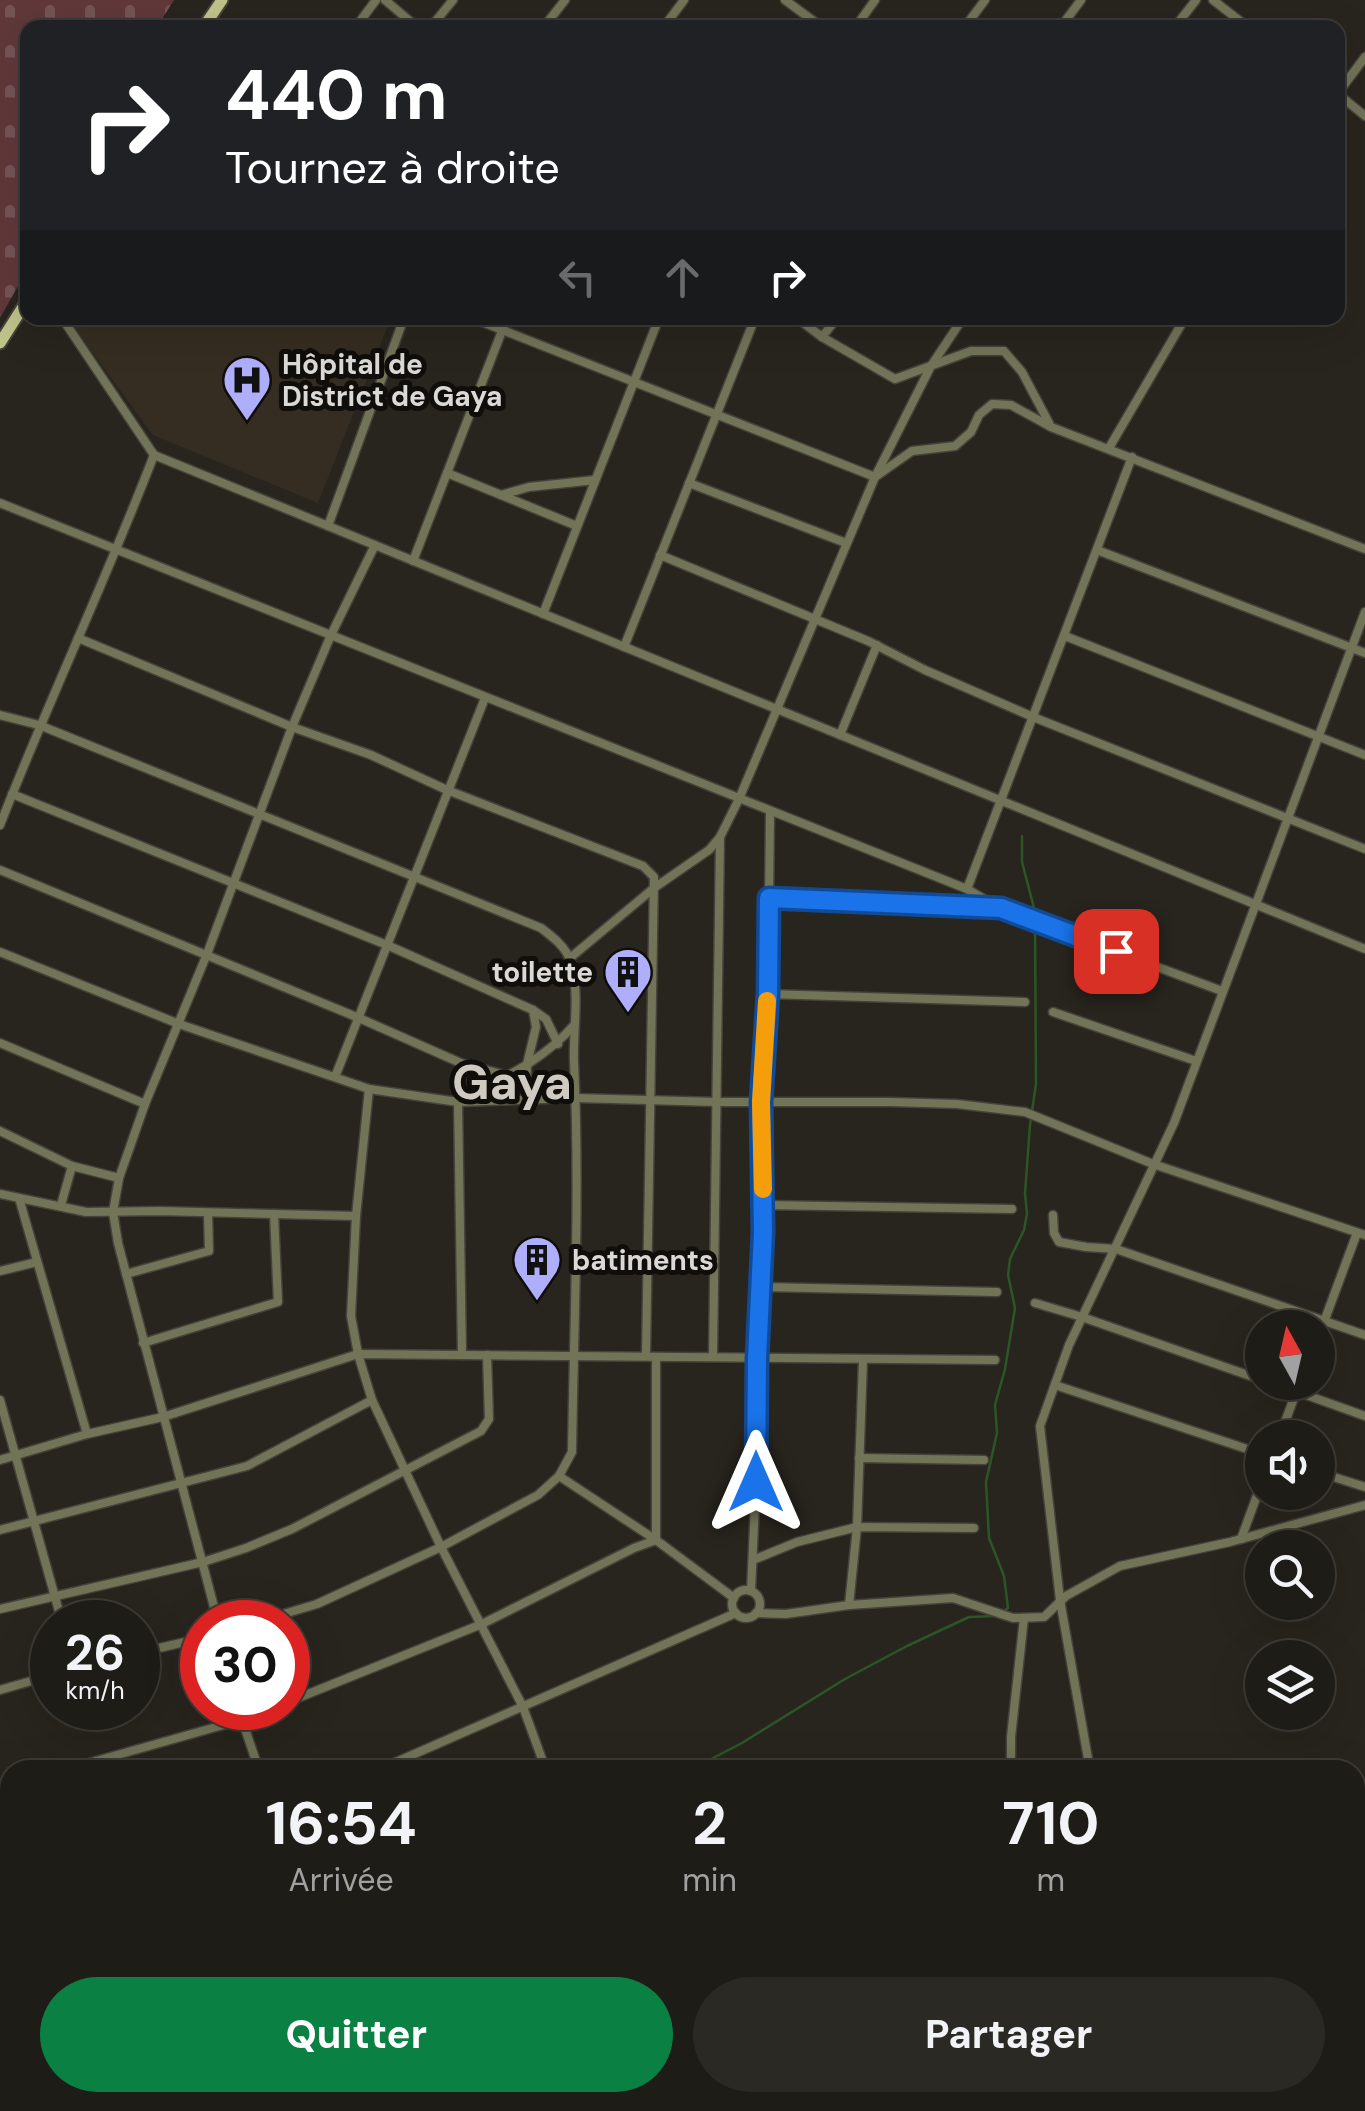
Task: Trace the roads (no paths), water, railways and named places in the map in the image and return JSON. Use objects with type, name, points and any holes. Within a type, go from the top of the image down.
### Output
[{"type":"main road","points":[[0,342],[20,311]]},
{"type":"street","points":[[385,0],[409,20]]},
{"type":"street","points":[[437,20],[453,0]]},
{"type":"street","points":[[549,20],[565,0]]},
{"type":"street","points":[[784,0],[812,20]]},
{"type":"street","points":[[860,20],[876,0]]},
{"type":"street","points":[[1180,20],[1196,0]]},
{"type":"street","points":[[1213,0],[1239,20]]},
{"type":"street","points":[[1345,84],[1365,57]]},
{"type":"street","points":[[1345,99],[1365,116]]},
{"type":"street","points":[[67,325],[154,455],[1365,949]]},
{"type":"street","points":[[328,526],[401,325]]},
{"type":"street","points":[[490,325],[874,477]]},
{"type":"street","points":[[413,561],[504,325]]},
{"type":"street","points":[[542,614],[656,325]]},
{"type":"street","points":[[624,647],[752,325]]},
{"type":"street","points":[[807,325],[895,379],[971,351],[1004,350],[1022,372],[1050,426]]},
{"type":"street","points":[[822,336],[831,325]]},
{"type":"street","points":[[570,958],[720,838],[874,477],[931,366],[958,325]]},
{"type":"street","points":[[1108,448],[1181,325]]},
{"type":"street","points":[[874,477],[912,451],[955,446],[972,432],[979,416],[992,404],[1011,405],[1050,426],[1365,550]]},
{"type":"street","points":[[0,825],[154,455]]},
{"type":"street","points":[[967,889],[1132,457]]},
{"type":"street","points":[[447,473],[577,526]]},
{"type":"street","points":[[500,495],[528,487],[595,480]]},
{"type":"street","points":[[689,482],[846,543]]},
{"type":"street","points":[[0,503],[967,889],[1001,908],[1222,991]]},
{"type":"street","points":[[213,1600],[143,1343],[113,1212],[119,1178],[145,1104],[207,954],[292,726],[330,635],[375,545]]},
{"type":"street","points":[[1097,550],[1365,652]]},
{"type":"street","points":[[660,555],[877,645],[1033,717],[1365,849]]},
{"type":"street","points":[[1088,1760],[1060,1600],[1040,1426],[1069,1345],[1174,1124],[1365,612]]},
{"type":"street","points":[[1065,636],[1365,755]]},
{"type":"street","points":[[78,638],[642,866],[654,877],[649,1099],[656,1540]]},
{"type":"street","points":[[840,735],[877,645]]},
{"type":"street","points":[[335,1077],[485,698]]},
{"type":"street","points":[[0,715],[39,725],[541,928],[570,958],[576,991],[578,1137],[572,1452],[559,1476],[538,1495],[441,1547],[310,1606]]},
{"type":"street","points":[[12,794],[387,945],[533,1010],[546,1019],[558,1044]]},
{"type":"street","points":[[756,1613],[760,1601],[752,1591],[770,811]]},
{"type":"street","points":[[713,1357],[720,838]]},
{"type":"street","points":[[0,870],[463,1064],[508,1076]]},
{"type":"street","points":[[769,898],[1001,908]]},
{"type":"street","points":[[0,952],[179,1024],[335,1077],[369,1088],[458,1102],[576,1098],[891,1102],[1024,1112],[1153,1164],[1361,1234],[1329,1310]]},
{"type":"street","points":[[768,994],[1025,1002]]},
{"type":"street","points":[[526,1100],[536,1026],[533,1010]]},
{"type":"street","points":[[1053,1012],[1196,1061]]},
{"type":"street","points":[[458,1102],[558,1044],[574,1024]]},
{"type":"street","points":[[0,1043],[145,1104]]},
{"type":"street","points":[[462,1355],[458,1102],[463,1064]]},
{"type":"street","points":[[369,1088],[356,1216],[352,1316],[358,1354],[372,1400],[523,1707],[542,1760]]},
{"type":"street","points":[[0,1131],[72,1166],[119,1178]]},
{"type":"street","points":[[61,1205],[72,1166]]},
{"type":"street","points":[[0,1194],[86,1212],[356,1216]]},
{"type":"street","points":[[19,1198],[87,1434]]},
{"type":"street","points":[[763,1205],[1012,1209]]},
{"type":"street","points":[[126,1274],[209,1251],[208,1213]]},
{"type":"street","points":[[143,1343],[278,1302],[274,1214]]},
{"type":"street","points":[[1053,1214],[1054,1233],[1059,1242],[1116,1249],[1292,1310]]},
{"type":"street","points":[[0,1271],[38,1262]]},
{"type":"street","points":[[762,1287],[997,1292]]},
{"type":"street","points":[[1035,1303],[1245,1374]]},
{"type":"street","points":[[1335,1325],[1365,1335]]},
{"type":"street","points":[[0,1460],[87,1434],[163,1418],[358,1354],[995,1360]]},
{"type":"street","points":[[0,1610],[204,1562],[246,1548],[292,1529],[481,1431],[489,1419],[487,1355]]},
{"type":"street","points":[[849,1606],[862,1360]]},
{"type":"street","points":[[1054,1386],[1245,1448]]},
{"type":"street","points":[[0,1400],[56,1600]]},
{"type":"street","points":[[0,1530],[247,1466],[372,1400]]},
{"type":"street","points":[[1329,1400],[1365,1416]]},
{"type":"street","points":[[859,1458],[984,1460]]},
{"type":"street","points":[[559,1476],[734,1598]]},
{"type":"street","points":[[1335,1477],[1365,1487]]},
{"type":"street","points":[[752,1591],[739,1592],[734,1598],[736,1613],[744,1617],[953,1598],[1013,1618],[1044,1616],[1060,1600],[1120,1566],[1241,1539],[1365,1505]]},
{"type":"street","points":[[1241,1539],[1252,1510]]},
{"type":"street","points":[[753,1560],[796,1542],[856,1527],[974,1528]]},
{"type":"street","points":[[310,1693],[482,1624],[656,1540]]},
{"type":"street","points":[[401,1760],[736,1613]]},
{"type":"street","points":[[1010,1760],[1024,1618]]},
{"type":"street","points":[[0,1690],[30,1681]]},
{"type":"street","points":[[99,1760],[206,1730]]},
{"type":"street","points":[[244,1730],[255,1760]]},
{"type":"waterway","points":[[1022,836],[1022,862],[1035,918]]},
{"type":"waterway","points":[[1002,1612],[1008,1608],[1004,1576],[989,1538],[986,1482],[997,1433],[995,1405],[1015,1308],[1008,1275],[1010,1259],[1027,1214],[1025,1193],[1036,1084],[1035,926]]},
{"type":"waterway","points":[[709,1760],[907,1646],[969,1617],[995,1616]]},
{"type":"place","name":"Hôpital de District de Gaya","points":[[247,422]]},
{"type":"place","name":"toilette","points":[[628,1014]]},
{"type":"place","name":"batiments","points":[[537,1302]]},
{"type":"district","name":"Gaya","points":[[512,1082]]}]
